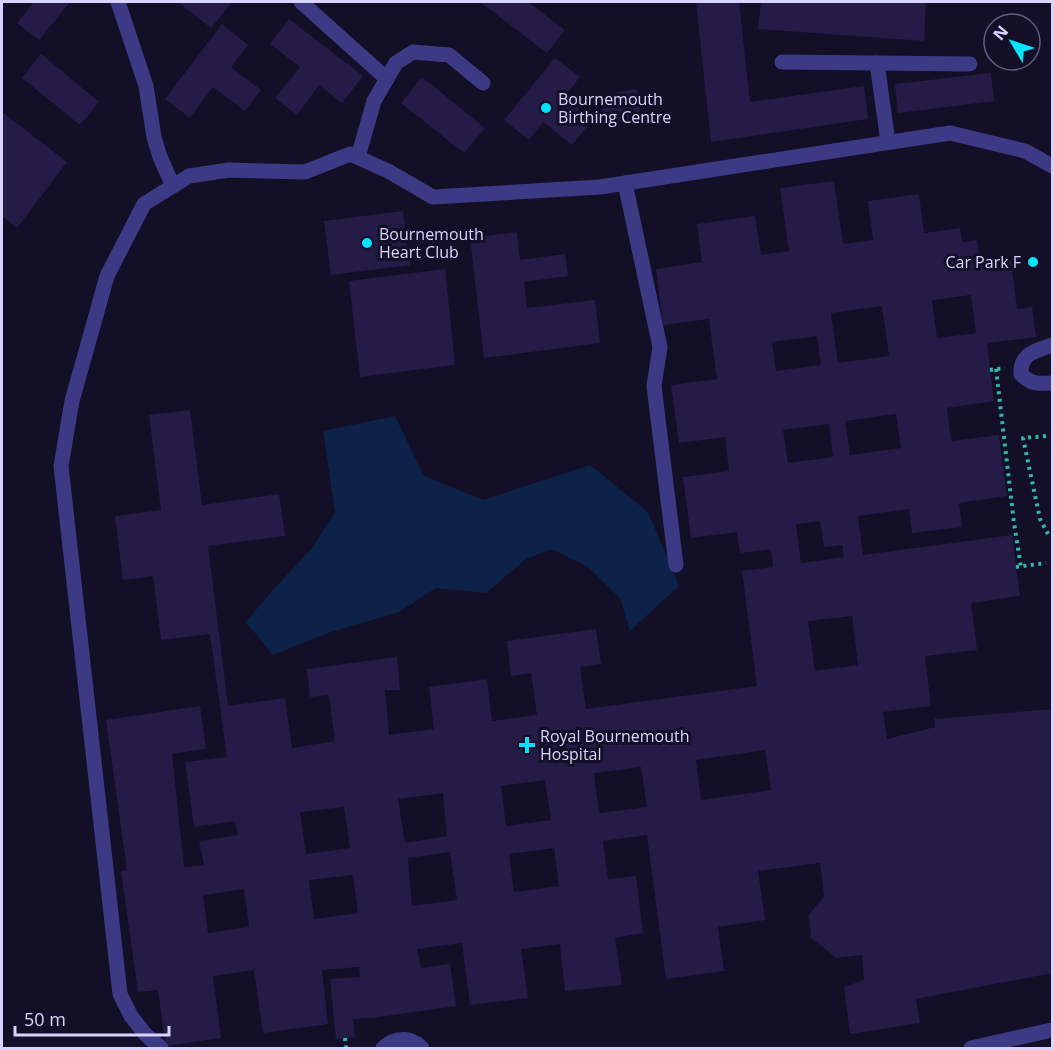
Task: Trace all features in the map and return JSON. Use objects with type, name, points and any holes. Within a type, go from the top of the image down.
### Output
[{"type":"lane","points":[[118,2],[146,86],[154,137],[173,186]]},
{"type":"lane","points":[[301,2],[387,79]]},
{"type":"lane","points":[[358,157],[374,101],[396,63],[413,52],[449,55],[483,83]]},
{"type":"lane","points":[[782,62],[970,64]]},
{"type":"lane","points":[[877,63],[888,142]]},
{"type":"lane","points":[[161,1048],[145,1034],[131,1016],[120,994],[61,465],[72,401],[107,276],[144,204],[189,176],[229,170],[305,172],[350,154],[388,171],[434,197],[600,187],[950,133],[1025,151],[1053,166]]},
{"type":"lane","points":[[625,183],[660,347],[654,386],[676,565]]},
{"type":"lane","points":[[1053,345],[1033,352],[1024,358],[1020,365],[1021,374],[1026,380],[1037,384],[1053,383]]},
{"type":"lane","points":[[971,1048],[1053,1030]]},
{"type":"lane","points":[[382,1048],[398,1039],[414,1041],[422,1048]]},
{"type":"path","points":[[996,369],[1019,567],[1046,563]]},
{"type":"path","points":[[1046,436],[1023,438],[1040,519],[1048,534]]},
{"type":"path","points":[[345,1038],[346,1048]]},
{"type":"water","points":[[395,416],[424,476],[483,500],[590,465],[648,512],[679,586],[630,631],[620,598],[587,566],[552,549],[526,559],[486,593],[436,588],[399,612],[328,633],[273,655],[246,622],[312,548],[335,512],[323,431]]},
{"type":"building","points":[[34,2],[70,2],[39,40],[17,23]]},
{"type":"building","points":[[178,2],[229,2],[231,3],[211,28]]},
{"type":"building","points":[[480,2],[528,2],[565,30],[547,53]]},
{"type":"building","points":[[696,2],[739,2],[750,102],[864,86],[868,119],[711,142]]},
{"type":"building","points":[[761,2],[926,2],[924,41],[758,29]]},
{"type":"building","points":[[289,19],[363,76],[342,103],[319,85],[297,115],[275,98],[300,67],[270,44]]},
{"type":"building","points":[[222,24],[248,45],[231,67],[261,90],[245,111],[213,87],[190,118],[165,99]]},
{"type":"building","points":[[41,54],[99,102],[80,125],[22,78]]},
{"type":"building","name":"Bournemouth Birthing Centre","points":[[555,58],[580,77],[564,97],[593,119],[572,145],[543,122],[529,140],[504,120]]},
{"type":"building","points":[[991,73],[994,101],[898,113],[895,84]]},
{"type":"building","points":[[422,77],[485,128],[464,153],[401,103]]},
{"type":"building","points":[[637,89],[641,119],[605,124],[600,95]]},
{"type":"building","points":[[2,112],[67,162],[17,228],[2,216]]},
{"type":"building","name":"Royal Bournemouth Hospital","points":[[834,181],[843,244],[873,240],[868,201],[919,194],[924,233],[960,228],[962,242],[977,240],[981,265],[1011,261],[1017,309],[1032,307],[1036,337],[987,343],[994,401],[947,408],[951,441],[999,435],[1007,496],[959,503],[962,527],[912,533],[909,509],[858,516],[863,555],[1012,535],[1020,596],[971,603],[977,650],[925,656],[931,706],[883,712],[887,739],[935,727],[934,719],[1052,709],[1052,973],[916,999],[920,1023],[850,1034],[844,987],[864,980],[862,955],[837,958],[811,938],[809,915],[824,896],[820,863],[758,871],[765,920],[718,927],[724,971],[666,979],[647,835],[603,841],[608,879],[636,876],[643,933],[615,938],[622,985],[565,991],[560,944],[521,949],[528,998],[470,1005],[462,943],[417,949],[421,968],[450,964],[456,1006],[353,1019],[355,1037],[336,1039],[330,979],[360,977],[359,967],[322,970],[328,1024],[263,1033],[254,970],[213,976],[221,1038],[166,1046],[158,990],[138,992],[121,871],[127,870],[106,720],[200,706],[206,749],[172,754],[184,867],[204,865],[199,841],[238,835],[235,821],[194,827],[185,762],[227,757],[210,634],[161,640],[153,576],[123,580],[115,516],[161,510],[149,415],[190,410],[202,505],[279,494],[285,536],[208,546],[228,706],[285,698],[292,748],[335,741],[329,695],[310,697],[307,669],[397,657],[400,690],[385,690],[389,735],[434,729],[429,687],[487,679],[492,721],[537,715],[531,673],[511,676],[507,641],[596,629],[601,664],[580,667],[586,709],[757,686],[742,571],[773,567],[771,549],[740,553],[737,532],[691,538],[683,477],[729,471],[725,437],[679,443],[671,385],[717,379],[709,319],[663,325],[656,269],[702,262],[697,224],[755,216],[761,255],[789,251],[780,188]],"holes":[[[971,295],[976,333],[937,338],[932,300]],[[882,306],[889,356],[838,363],[831,313]],[[817,336],[821,365],[776,371],[772,342]],[[896,414],[901,448],[850,455],[845,421]],[[829,424],[833,457],[788,463],[783,430]],[[820,521],[824,547],[842,545],[844,557],[801,563],[796,524]],[[852,616],[858,665],[815,671],[808,621]],[[765,750],[771,790],[701,800],[696,760]],[[641,767],[647,807],[599,813],[594,773]],[[545,780],[551,820],[506,826],[501,786]],[[443,793],[447,836],[405,843],[398,799]],[[344,807],[350,848],[306,854],[300,812]],[[554,848],[559,886],[514,892],[509,854]],[[450,852],[457,900],[412,906],[408,858]],[[353,875],[358,913],[314,919],[309,880]],[[244,889],[249,927],[208,933],[203,895]]]},
{"type":"building","name":"Bournemouth Heart Club","points":[[403,211],[410,265],[331,275],[324,221]]},
{"type":"building","points":[[517,232],[520,260],[565,254],[568,276],[524,282],[527,308],[595,300],[600,343],[484,358],[470,238]]},
{"type":"building","points":[[445,269],[455,365],[360,377],[349,281]]},
{"type":"place","name":"Bournemouth Birthing Centre","points":[[546,108]]},
{"type":"place","name":"Bournemouth Heart Club","points":[[367,243]]},
{"type":"place","name":"Car Park F","points":[[1033,262]]},
{"type":"place","name":"Royal Bournemouth Hospital","points":[[527,745]]}]
